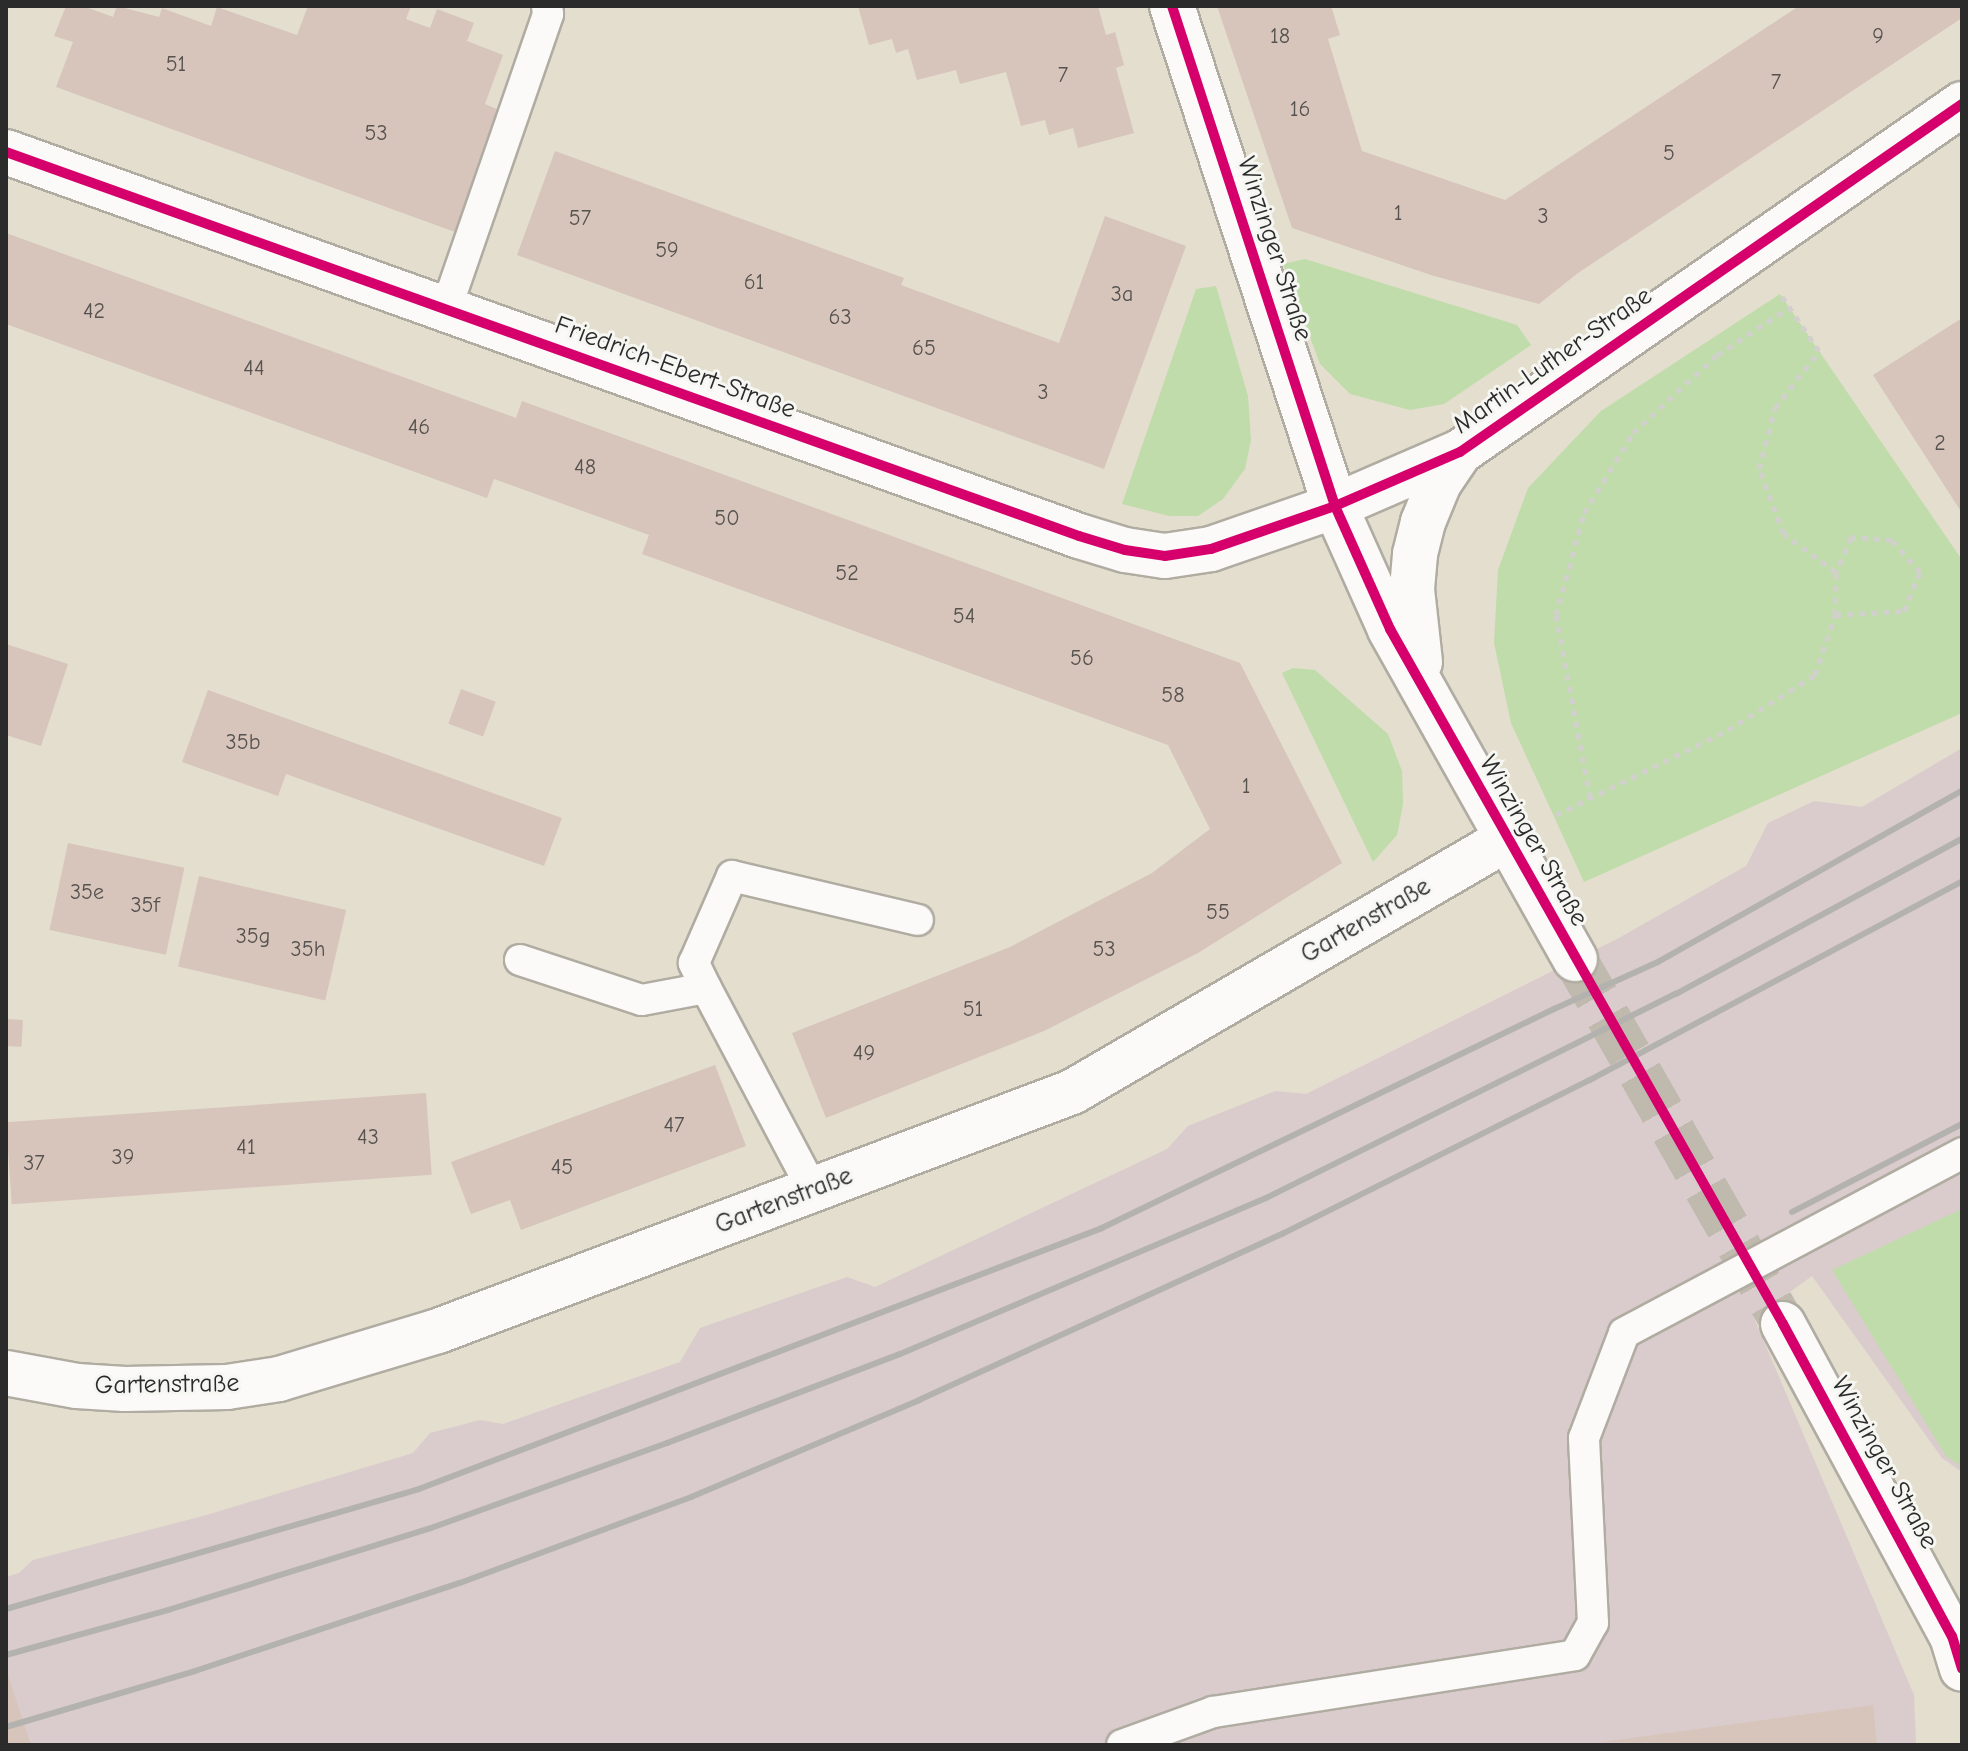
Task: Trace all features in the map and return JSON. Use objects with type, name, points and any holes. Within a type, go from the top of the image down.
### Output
[{"type":"street","name":"Winzinger Straße","points":[[1172,6],[1335,506]]},
{"type":"street","name":"Martin-Luther-Straße","points":[[1335,506],[1460,452],[1962,104]]},
{"type":"street","name":"Friedrich-Ebert-Straße","points":[[6,152],[1125,550],[1165,556],[1211,549],[1335,506]]},
{"type":"street","name":"Martin-Luther-Straße","points":[[1429,704],[1415,642],[1412,589],[1415,554],[1439,483],[1460,452]]},
{"type":"street","points":[[1335,506],[1390,629],[1429,704]]},
{"type":"street","name":"Winzinger Straße","points":[[1429,704],[1575,959]]},
{"type":"street","name":"Gartenstraße","points":[[6,1373],[77,1386],[125,1389],[227,1387],[279,1379],[438,1331],[1072,1092],[1507,839]]},
{"type":"street","name":"Winzinger Straße","points":[[1783,1324],[1960,1644]]},
{"type":"lane","points":[[446,309],[548,14],[547,6]]},
{"type":"lane","points":[[813,1190],[694,963],[732,876],[918,920]]},
{"type":"lane","points":[[520,960],[642,1000],[706,988]]},
{"type":"lane","points":[[1122,1745],[1213,1712],[1575,1655],[1593,1623],[1584,1438],[1624,1333],[1962,1153]]},
{"type":"path","points":[[1752,250],[1819,351],[1775,408],[1759,469],[1784,534],[1836,572]]},
{"type":"path","points":[[1590,798],[1556,615],[1584,513],[1633,433],[1717,355],[1790,307]]},
{"type":"path","points":[[1507,839],[1728,730],[1815,675],[1835,615],[1836,572],[1851,537],[1892,540],[1920,572],[1904,611],[1835,615]]},
{"type":"shaded area","points":[[1962,748],[1962,1472],[1942,1458],[1812,1276],[1754,1318],[1914,1695],[1916,1745],[6,1745],[6,1577],[19,1573],[33,1560],[203,1516],[413,1453],[430,1433],[480,1420],[503,1424],[680,1362],[700,1328],[847,1277],[875,1287],[1167,1149],[1188,1126],[1275,1091],[1306,1094],[1617,939],[1746,866],[1768,823],[1814,801],[1862,807]]},
{"type":"green space","points":[[1305,259],[1517,325],[1531,345],[1444,404],[1410,410],[1350,394],[1320,364],[1283,264]]},
{"type":"green space","points":[[1216,286],[1248,396],[1251,440],[1245,469],[1223,499],[1198,516],[1169,516],[1122,504],[1196,289]]},
{"type":"green space","points":[[1780,294],[1962,560],[1962,713],[1584,882],[1511,723],[1494,643],[1498,570],[1528,488],[1601,411]]},
{"type":"green space","points":[[1293,668],[1315,670],[1388,734],[1402,771],[1403,804],[1397,835],[1373,862],[1282,673]]},
{"type":"green space","points":[[1962,1209],[1962,1467],[1946,1456],[1832,1270]]},
{"type":"building","points":[[66,6],[83,6],[113,17],[117,6],[159,17],[162,8],[211,26],[217,7],[297,35],[308,6],[411,6],[406,19],[430,28],[437,9],[474,23],[467,41],[503,55],[485,104],[499,110],[455,232],[56,87],[73,42],[54,36]]},
{"type":"building","points":[[858,6],[1098,6],[1106,35],[1115,32],[1124,65],[1116,68],[1134,133],[1078,148],[1073,128],[1049,135],[1045,120],[1021,126],[1006,72],[960,84],[956,70],[917,80],[908,49],[896,53],[892,39],[869,45]]},
{"type":"building","points":[[1217,6],[1331,6],[1340,35],[1328,39],[1362,151],[1505,200],[1799,6],[1962,6],[1962,18],[1578,273],[1539,304],[1434,276],[1292,228]]},
{"type":"building","points":[[555,151],[904,278],[901,285],[1059,343],[1105,216],[1186,246],[1104,469],[517,255]]},
{"type":"building","points":[[6,233],[516,418],[522,401],[1240,663],[1342,863],[1198,953],[1044,1031],[826,1118],[792,1033],[1010,947],[1152,873],[1210,829],[1168,745],[642,554],[649,535],[494,479],[487,498],[6,324]]},
{"type":"building","points":[[1962,318],[1962,513],[1873,375]]},
{"type":"building","points":[[6,644],[68,664],[41,746],[6,735]]},
{"type":"building","points":[[461,689],[496,702],[483,736],[448,724]]},
{"type":"building","points":[[208,690],[562,818],[544,866],[286,774],[278,796],[182,762]]},
{"type":"building","points":[[68,843],[184,868],[166,955],[49,930]]},
{"type":"building","points":[[199,876],[346,910],[325,1001],[178,967]]},
{"type":"building","points":[[6,1019],[23,1020],[22,1047],[6,1046]]},
{"type":"building","points":[[715,1065],[746,1146],[521,1230],[510,1200],[471,1214],[451,1162]]},
{"type":"building","points":[[426,1093],[432,1175],[12,1204],[6,1122]]},
{"type":"building","points":[[7,1672],[31,1745],[6,1745]]},
{"type":"building","points":[[1873,1705],[1877,1745],[1602,1742]]},
{"type":"tunnel","points":[[1575,959],[1783,1324]]},
{"type":"railway","points":[[6,1609],[419,1489],[1102,1228],[1554,1009],[1658,962],[1962,791]]},
{"type":"railway","points":[[6,1655],[168,1610],[431,1528],[900,1354],[1266,1198],[1676,994],[1962,839]]},
{"type":"railway","points":[[6,1727],[195,1671],[460,1583],[691,1497],[919,1400],[1282,1234],[1590,1080],[1962,881]]},
{"type":"railway","points":[[1792,1212],[1962,1124]]},
{"type":"cycle path","points":[[1172,6],[1335,506],[1390,629],[1783,1324],[1952,1636],[1962,1668]]},
{"type":"cycle path","points":[[6,152],[1079,536],[1125,550],[1165,556],[1211,549],[1335,506],[1460,452],[1962,104]]}]
